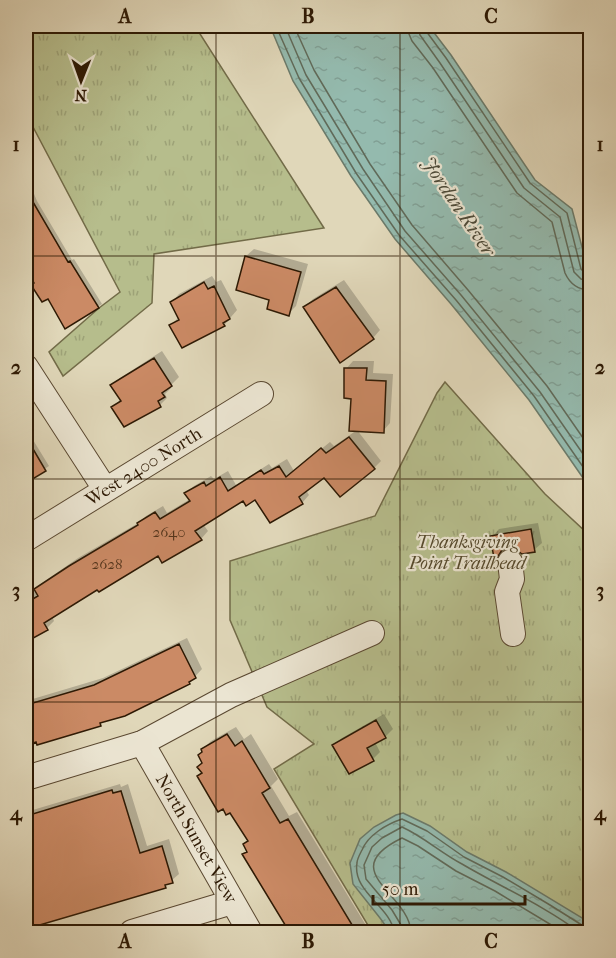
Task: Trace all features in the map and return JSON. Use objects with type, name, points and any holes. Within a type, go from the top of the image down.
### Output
[{"type":"street","points":[[26,367],[105,489]]},
{"type":"street","name":"West 2400 North","points":[[26,539],[261,394]]},
{"type":"street","points":[[510,562],[512,579],[507,592],[513,634]]},
{"type":"street","points":[[26,778],[142,743],[231,694],[372,633]]},
{"type":"street","name":"North Sunset View","points":[[142,743],[250,933]]},
{"type":"street","points":[[132,933],[232,902]]},
{"type":"green space","points":[[26,26],[195,26],[324,228],[154,254],[152,303],[63,376],[49,352],[120,292],[32,125],[26,106]]},
{"type":"green space","name":"Thanksgiving Point Trailhead","points":[[445,382],[545,494],[588,534],[590,539],[590,932],[372,932],[274,769],[314,744],[267,707],[230,620],[230,561],[375,516],[437,393]]},
{"type":"water","name":"Jordan River","points":[[270,26],[429,26],[535,180],[572,209],[590,270],[590,488],[529,400],[395,239],[351,176],[293,81]]},
{"type":"water","points":[[403,813],[430,826],[467,852],[506,872],[584,919],[590,924],[590,932],[390,932],[353,884],[350,863],[360,839],[374,827]]},
{"type":"building","points":[[26,190],[68,262],[70,261],[99,308],[65,329],[48,299],[42,302],[31,285],[34,283],[26,268]]},
{"type":"building","points":[[245,256],[301,272],[289,316],[267,309],[269,300],[236,290]]},
{"type":"building","points":[[204,282],[208,289],[214,286],[230,319],[223,323],[225,326],[182,348],[169,325],[179,320],[170,302]]},
{"type":"building","points":[[336,287],[374,339],[340,363],[303,307]]},
{"type":"building","points":[[154,358],[172,386],[162,393],[165,397],[158,401],[161,407],[124,427],[111,407],[121,401],[110,385]]},
{"type":"building","points":[[344,368],[367,368],[366,380],[386,381],[384,433],[349,431],[351,399],[344,398]]},
{"type":"building","points":[[26,437],[46,471],[26,483]]},
{"type":"building","points":[[349,437],[375,469],[340,497],[324,478],[299,497],[303,504],[270,523],[255,500],[246,506],[243,501],[195,531],[202,540],[162,563],[158,556],[99,592],[97,590],[44,623],[48,630],[26,642],[26,603],[38,596],[34,589],[138,525],[137,523],[155,512],[160,519],[190,501],[184,493],[204,482],[206,486],[220,477],[228,491],[261,470],[264,474],[279,466],[286,477],[321,448],[326,453]]},
{"type":"building","points":[[531,529],[535,552],[522,554],[515,549],[508,548],[502,550],[497,558],[494,558],[490,536]]},
{"type":"building","points":[[179,644],[196,678],[189,682],[190,684],[125,716],[100,723],[101,726],[37,745],[36,742],[28,745],[26,705],[94,685]]},
{"type":"building","points":[[376,720],[386,738],[367,748],[374,761],[349,774],[332,745]]},
{"type":"building","points":[[227,734],[235,746],[242,741],[270,788],[262,793],[280,823],[288,819],[357,933],[290,933],[242,854],[247,852],[243,844],[248,841],[230,813],[226,815],[223,809],[218,812],[197,776],[202,773],[197,767],[202,763],[198,755],[202,752],[201,749]]},
{"type":"building","points":[[112,790],[113,793],[121,791],[140,853],[162,846],[173,883],[165,885],[166,888],[26,929],[26,816]]}]
